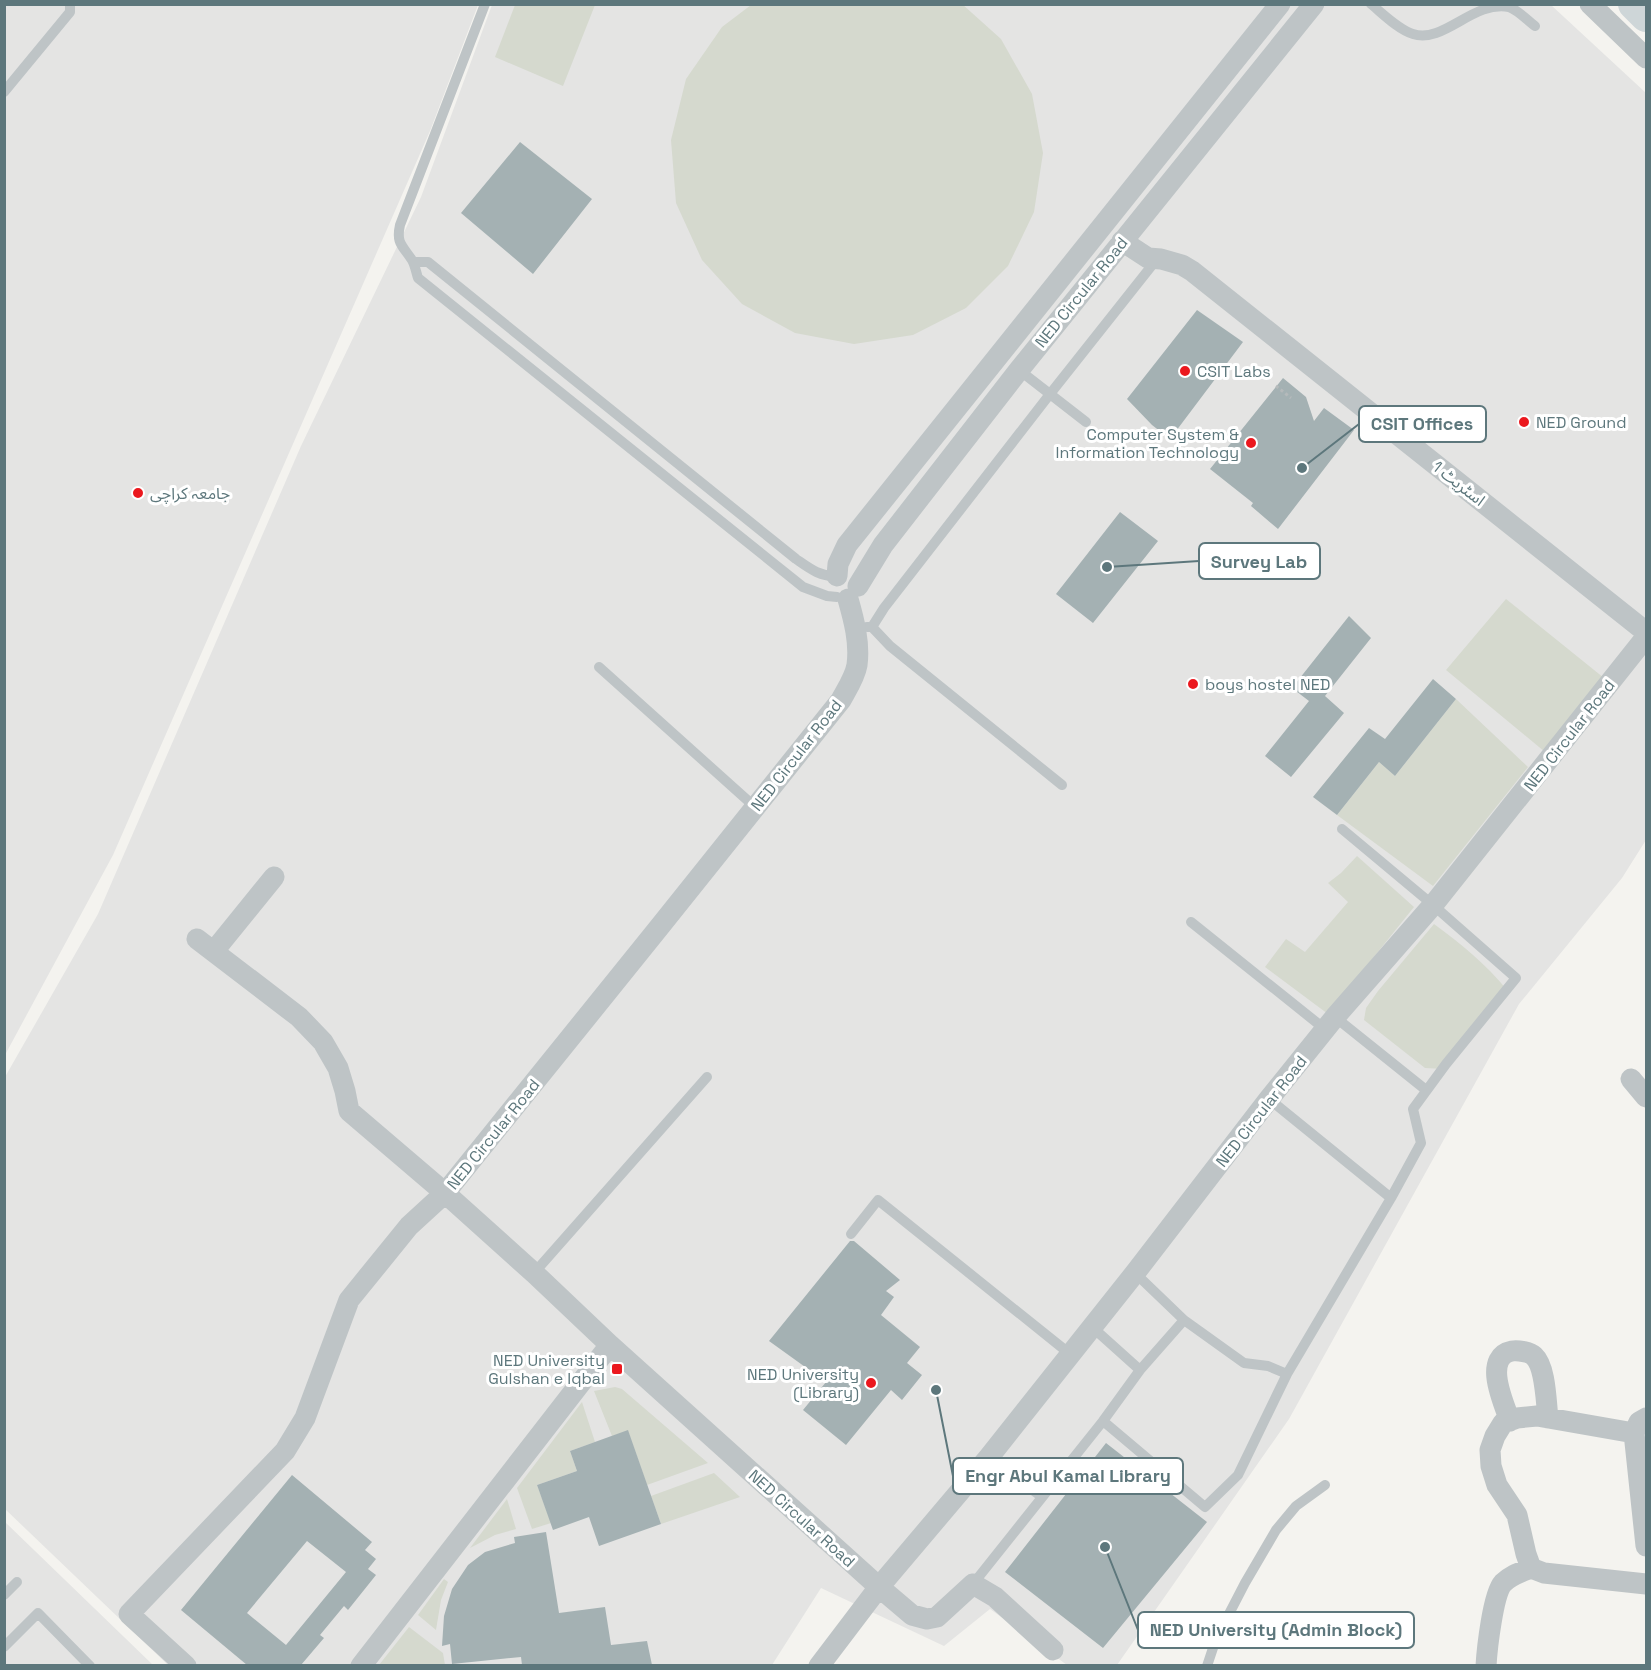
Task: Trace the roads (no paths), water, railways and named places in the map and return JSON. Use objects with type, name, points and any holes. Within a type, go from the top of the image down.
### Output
[{"type":"main road","points":[[1634,4],[1647,16]]},
{"type":"street","name":"NED Circular Road","points":[[974,1584],[937,1617],[927,1619],[912,1615],[610,1345],[445,1193],[841,699],[857,667],[863,627],[845,589],[838,564],[846,545],[1280,4]]},
{"type":"street","name":"NED Circular Road","points":[[845,589],[883,545],[1019,370],[1314,4]]},
{"type":"street","points":[[1590,4],[1647,58]]},
{"type":"street","name":"اسٹریٹ 1","points":[[1122,241],[1148,258],[1182,266],[1192,271],[1647,632]]},
{"type":"street","name":"NED Circular Road","points":[[879,1587],[989,1457],[1269,1099],[1433,905],[1647,637]]},
{"type":"street","points":[[186,1665],[129,1614],[285,1451],[305,1418],[349,1300],[409,1226],[445,1193],[349,1111],[338,1068],[323,1042],[299,1017],[206,945],[274,877]]},
{"type":"street","points":[[1631,1079],[1647,1097]]},
{"type":"street","points":[[361,1665],[610,1345]]},
{"type":"street","points":[[1510,1420],[1500,1393],[1497,1367],[1498,1361],[1505,1354],[1513,1351],[1527,1352],[1534,1356],[1540,1366],[1545,1380],[1548,1418]]},
{"type":"street","points":[[1647,1546],[1641,1426],[1537,1416],[1517,1418],[1503,1423],[1490,1450],[1491,1466],[1497,1485],[1517,1515],[1531,1568],[1544,1574],[1647,1584]]},
{"type":"street","points":[[1486,1665],[1490,1623],[1501,1585],[1512,1576],[1531,1568]]},
{"type":"street","points":[[974,1584],[994,1597],[1053,1650]]},
{"type":"street","points":[[819,1665],[879,1587]]},
{"type":"lane","points":[[4,92],[70,12],[70,4]]},
{"type":"lane","points":[[414,262],[428,262],[796,559],[818,573],[829,576],[845,589],[827,596],[803,587],[418,278],[414,262],[401,246],[398,236],[400,225],[485,4]]},
{"type":"lane","points":[[1371,4],[1412,34],[1425,36],[1446,28],[1479,8],[1497,5],[1510,7],[1535,26]]},
{"type":"lane","points":[[1062,785],[890,646],[863,627],[884,608],[1157,259]]},
{"type":"lane","points":[[1019,370],[1086,422]]},
{"type":"lane","points":[[599,667],[755,807]]},
{"type":"lane","points":[[1103,1421],[1205,1507],[1238,1475],[1287,1374],[1421,1143],[1413,1109],[1516,978],[1342,829]]},
{"type":"lane","points":[[1191,922],[1426,1090]]},
{"type":"lane","points":[[534,1273],[707,1077]]},
{"type":"lane","points":[[1269,1099],[1391,1198]]},
{"type":"lane","points":[[851,1234],[878,1200],[1070,1354]]},
{"type":"lane","points":[[1135,1273],[1184,1320],[1244,1363],[1268,1366],[1287,1374]]},
{"type":"lane","points":[[974,1584],[1103,1421],[1140,1370],[1184,1320]]},
{"type":"lane","points":[[1091,1326],[1140,1370]]},
{"type":"lane","points":[[989,1457],[1042,1497]]},
{"type":"lane","points":[[1207,1665],[1216,1639],[1276,1530],[1296,1506],[1324,1485]]},
{"type":"lane","points":[[4,1595],[17,1582]]},
{"type":"lane","points":[[4,1647],[39,1613],[90,1665]]},
{"type":"place","name":"CSIT Labs","points":[[1185,371]]},
{"type":"place","name":"NED Ground","points":[[1524,422]]},
{"type":"place","name":"Computer System & Information Technology","points":[[1251,443]]},
{"type":"place","name":"CSIT Offices","points":[[1302,468]]},
{"type":"place","name":"جامعہ کراچی","points":[[138,493]]},
{"type":"place","name":"Survey Lab","points":[[1107,567]]},
{"type":"place","name":"boys hostel NED","points":[[1193,684]]},
{"type":"place","name":"NED University Gulshan e Iqbal","points":[[617,1369]]},
{"type":"place","name":"NED University (Library)","points":[[871,1383]]},
{"type":"place","name":"Engr Abul Kamal Library","points":[[936,1390]]},
{"type":"place","name":"NED University (Admin Block)","points":[[1105,1547]]}]
